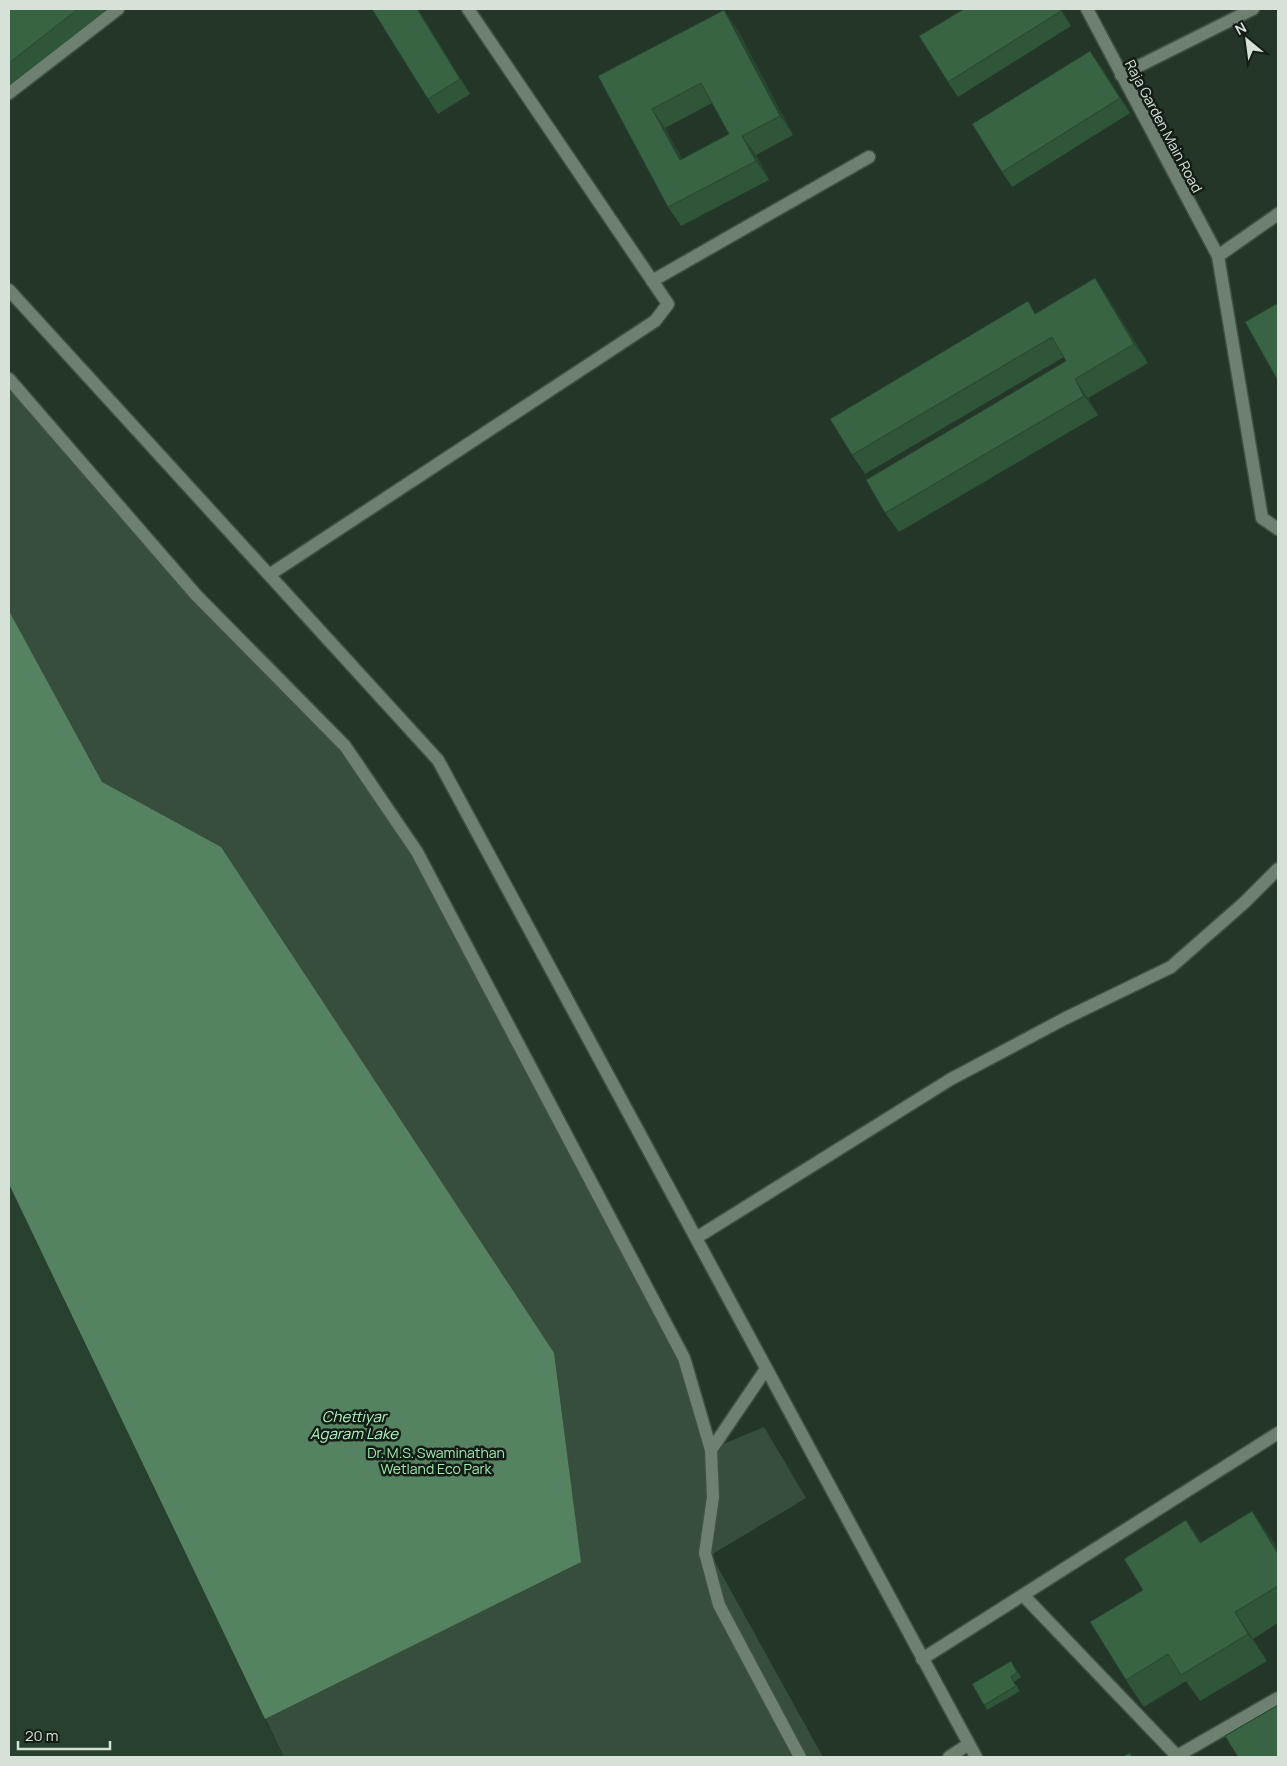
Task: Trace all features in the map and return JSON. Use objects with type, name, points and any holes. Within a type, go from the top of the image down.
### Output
[{"type":"street","points":[[9,93],[118,9]]},
{"type":"street","points":[[269,575],[655,321],[668,304],[468,9]]},
{"type":"street","name":"Raja Garden Main Road","points":[[1086,9],[1218,256],[1262,518],[1278,529]]},
{"type":"street","points":[[1121,75],[1253,9]]},
{"type":"street","points":[[652,281],[869,157]]},
{"type":"street","points":[[1218,256],[1278,214]]},
{"type":"street","points":[[9,290],[438,760],[976,1757]]},
{"type":"street","points":[[9,379],[196,595],[345,746],[417,852],[684,1358],[711,1450],[713,1497],[704,1553],[719,1604],[800,1757]]},
{"type":"street","points":[[696,1238],[951,1079],[1064,1019],[1171,967],[1245,902],[1278,869]]},
{"type":"street","points":[[711,1450],[766,1369]]},
{"type":"street","points":[[922,1659],[1278,1433]]},
{"type":"street","points":[[1023,1595],[1178,1756],[1278,1698]]},
{"type":"street","points":[[949,1757],[969,1744]]},
{"type":"shaded area","points":[[9,1184],[265,1719],[284,1757],[9,1757]]},
{"type":"green space","name":"Dr. M.S. Swaminathan Wetland Eco Park","points":[[9,379],[152,543],[345,746],[417,852],[684,1358],[711,1449],[764,1427],[806,1498],[711,1555],[823,1757],[284,1757],[9,1184]]},
{"type":"water","name":"Chettiyar Agaram Lake","points":[[9,611],[102,782],[221,847],[554,1353],[581,1562],[265,1719],[9,1184]]},
{"type":"building","points":[[9,9],[78,9],[9,63]]},
{"type":"building","points":[[372,9],[417,9],[460,79],[428,99]]},
{"type":"building","points":[[964,9],[1060,9],[1061,11],[948,82],[919,36]]},
{"type":"building","points":[[724,10],[780,116],[742,136],[756,161],[668,207],[598,76]],"holes":[[[701,83],[729,134],[680,160],[652,109]]]},
{"type":"building","points":[[1090,51],[1120,98],[1002,172],[972,124]]},
{"type":"building","points":[[1095,278],[1134,344],[1075,379],[1084,396],[885,513],[866,480],[1066,361],[1052,337],[852,455],[830,419],[1028,301],[1035,314]]},
{"type":"building","points":[[1278,303],[1278,381],[1245,322]]},
{"type":"building","points":[[1252,1511],[1278,1554],[1278,1586],[1235,1612],[1248,1634],[1181,1675],[1168,1654],[1126,1680],[1090,1622],[1143,1590],[1124,1559],[1186,1520],[1200,1543]]},
{"type":"building","points":[[1011,1661],[1017,1672],[1011,1677],[1016,1686],[984,1705],[972,1684]]},
{"type":"building","points":[[1278,1705],[1278,1757],[1238,1757],[1225,1736]]},
{"type":"building","points":[[1130,1753],[1132,1757],[1122,1757]]}]
